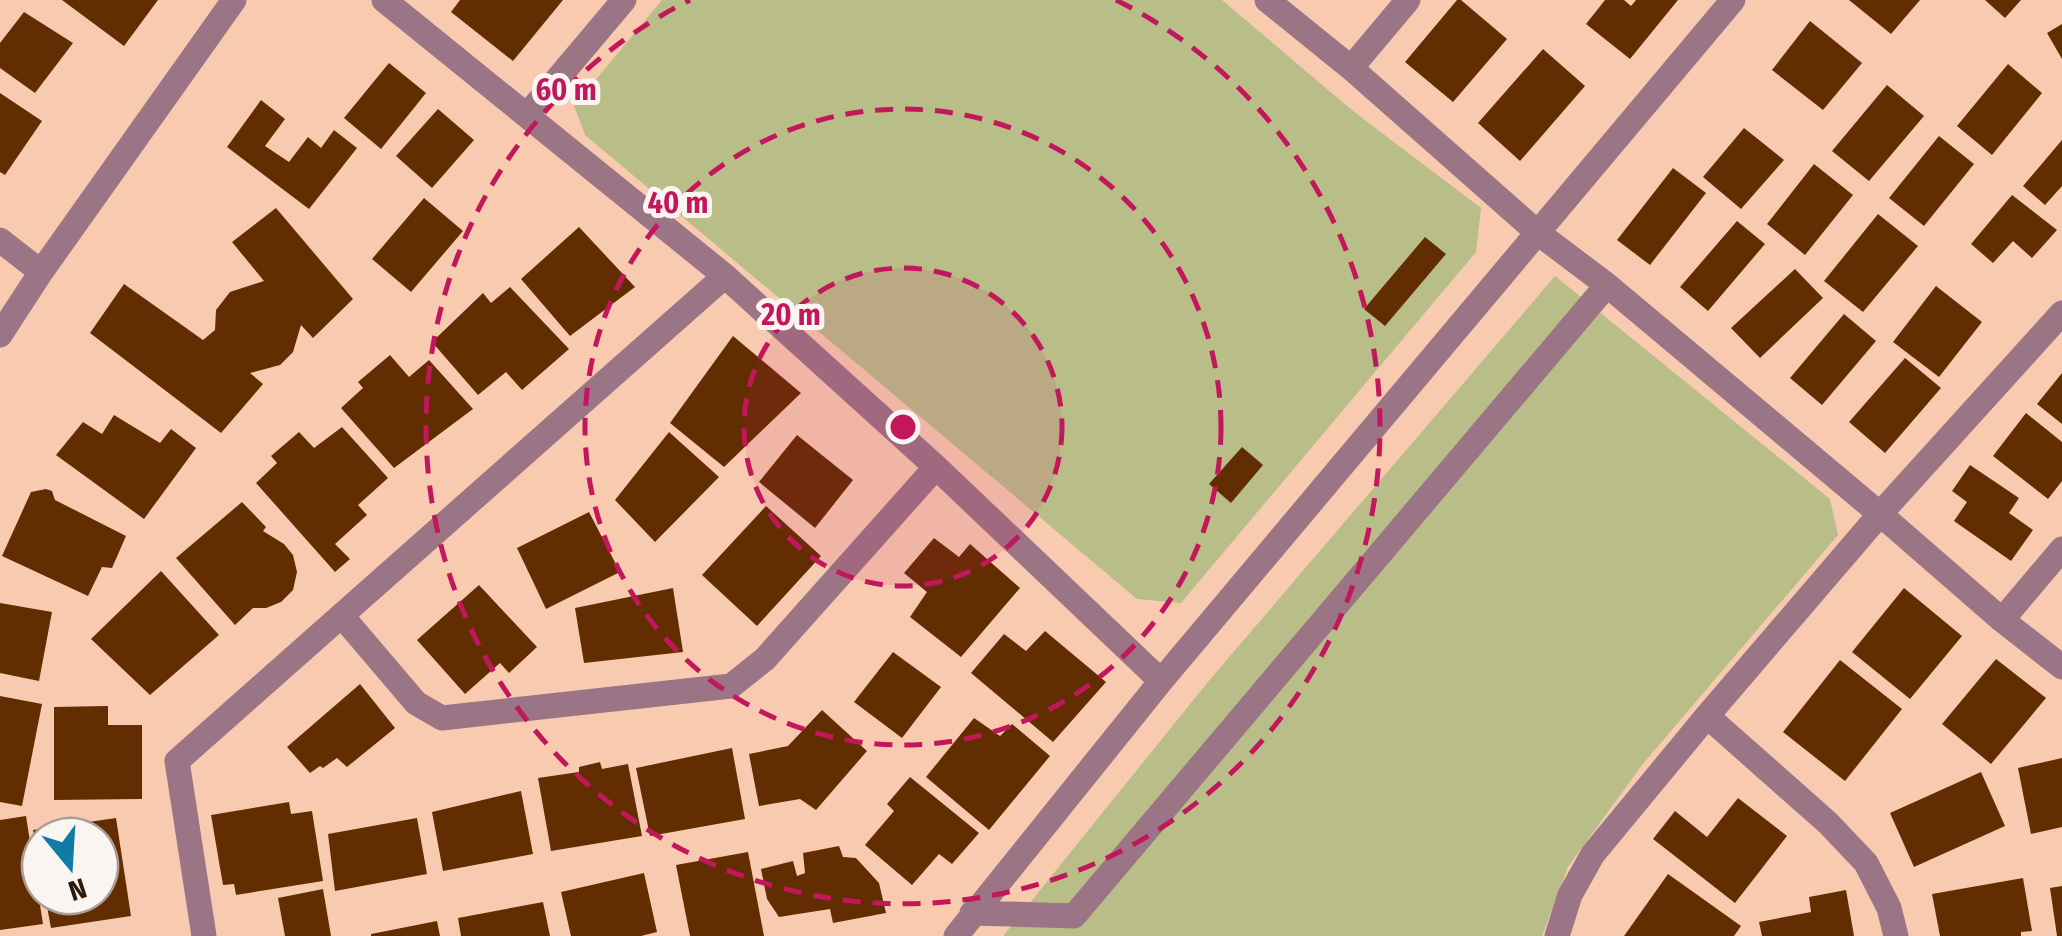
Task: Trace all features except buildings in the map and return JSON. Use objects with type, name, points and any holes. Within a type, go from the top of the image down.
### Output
[{"type":"street","points":[[0,335],[40,272],[234,0]]},
{"type":"street","points":[[384,0],[725,276],[936,467],[1161,680]]},
{"type":"street","points":[[527,115],[624,0]]},
{"type":"street","points":[[1268,0],[1538,232],[1607,285],[2062,667]]},
{"type":"street","points":[[1351,68],[1408,0]]},
{"type":"street","points":[[956,936],[1161,680],[1733,0]]},
{"type":"street","points":[[0,240],[40,272]]},
{"type":"street","points":[[204,936],[177,761],[725,276]]},
{"type":"street","points":[[972,913],[1074,916],[1607,285]]},
{"type":"street","points":[[1557,936],[1570,896],[1593,854],[1880,514],[2062,312]]},
{"type":"street","points":[[342,616],[416,703],[442,718],[731,686],[766,659],[936,467]]},
{"type":"street","points":[[2002,620],[2062,549]]},
{"type":"street","points":[[1706,716],[1828,822],[1866,863],[1889,908],[1896,936]]},
{"type":"green space","points":[[662,0],[1222,0],[1353,111],[1481,208],[1476,252],[1181,603],[1137,599],[585,135],[574,106]]},
{"type":"green space","points":[[1555,276],[1830,499],[1838,535],[1642,765],[1568,867],[1542,936],[1003,936],[1207,683]]}]
